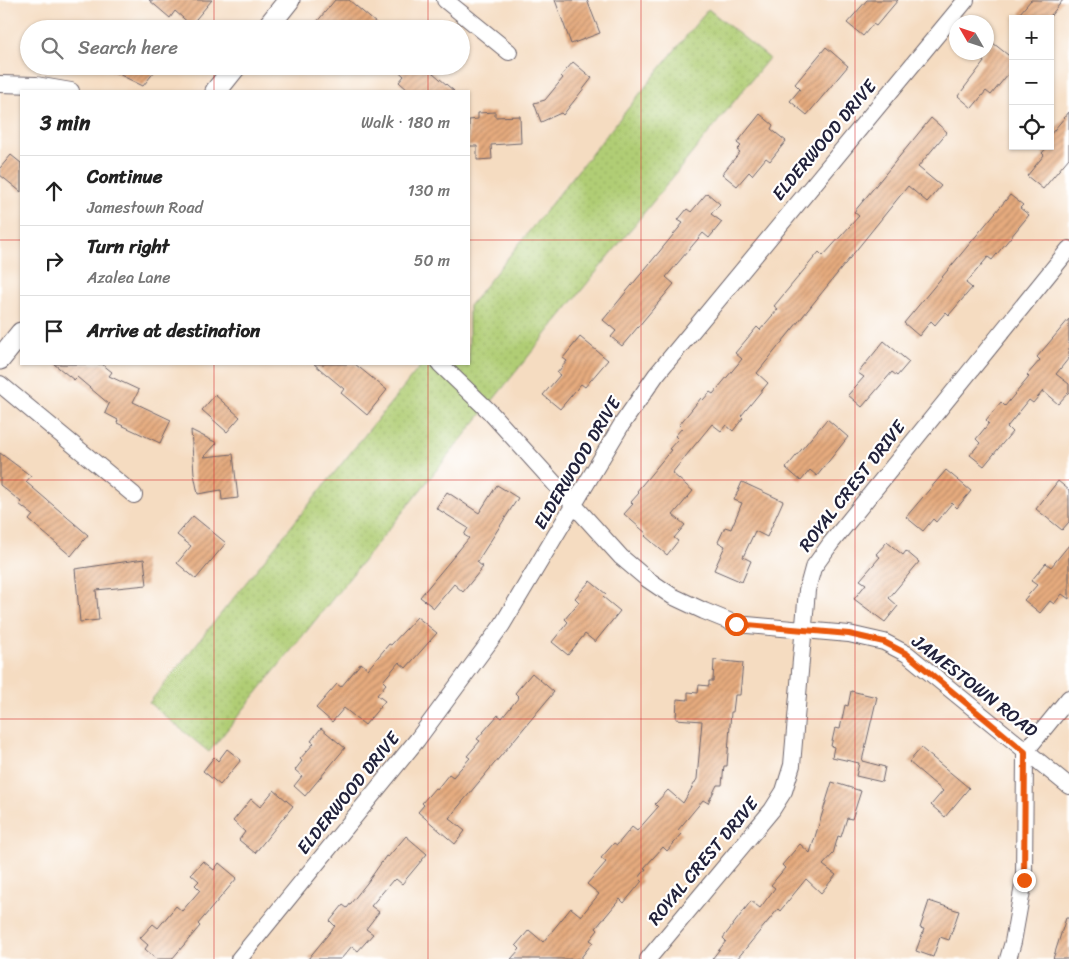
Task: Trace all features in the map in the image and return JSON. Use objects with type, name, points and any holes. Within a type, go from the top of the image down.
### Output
[{"type":"street","points":[[273,20],[289,0]]},
{"type":"street","points":[[445,0],[470,20]]},
{"type":"street","name":"ELDERWOOD DRIVE","points":[[239,959],[417,740],[502,625],[622,424],[656,375],[966,0]]},
{"type":"street","points":[[470,20],[509,52]]},
{"type":"street","points":[[217,90],[229,75]]},
{"type":"street","points":[[0,84],[36,85],[65,90]]},
{"type":"street","name":"ROYAL CREST DRIVE","points":[[648,959],[772,810],[784,790],[792,765],[807,590],[813,568],[831,543],[1069,249]]},
{"type":"street","points":[[0,359],[20,334]]},
{"type":"street","name":"JAMESTOWN ROAD","points":[[441,365],[489,411],[621,557],[647,579],[672,596],[736,624],[849,634],[884,642],[907,654],[1069,786]]},
{"type":"street","points":[[0,384],[134,495]]},
{"type":"street","points":[[1008,959],[1013,942],[1024,880],[1025,752],[1069,698]]},
{"type":"green space","points":[[708,9],[769,58],[209,752],[149,703],[421,365],[470,365],[470,305]]},
{"type":"building","points":[[149,0],[212,0],[195,20],[185,20],[175,11],[170,18]]},
{"type":"building","points":[[335,0],[349,0],[372,20],[318,20]]},
{"type":"building","points":[[555,0],[587,0],[600,33],[571,44]]},
{"type":"building","points":[[867,0],[898,0],[876,26],[873,24],[863,36],[847,23]]},
{"type":"building","points":[[1031,0],[1063,0],[1051,15],[1022,15],[1020,13]]},
{"type":"building","points":[[994,44],[1009,56],[1009,73],[991,95],[986,91],[972,108],[958,96],[984,62],[982,60],[994,60]]},
{"type":"building","points":[[826,47],[848,66],[807,115],[790,101],[800,89],[795,84]]},
{"type":"building","points":[[573,62],[592,78],[563,115],[561,113],[541,122],[534,103],[545,100]]},
{"type":"building","points":[[120,75],[152,75],[143,86]]},
{"type":"building","points":[[435,75],[453,90],[408,90],[399,82],[404,76]]},
{"type":"building","points":[[495,112],[495,117],[520,116],[521,143],[491,145],[492,159],[477,160],[477,146],[470,146],[470,120],[478,119],[478,113]]},
{"type":"building","points":[[1069,112],[1069,158],[1043,189],[1027,176],[1044,155],[1042,153],[1045,150],[1054,150],[1054,130]]},
{"type":"building","points":[[760,114],[773,125],[771,129],[786,141],[770,161],[766,158],[752,175],[749,172],[737,186],[722,174],[740,152],[737,150],[741,146],[737,143]]},
{"type":"building","points":[[931,118],[947,132],[918,167],[941,186],[927,202],[908,186],[757,373],[768,383],[741,416],[743,418],[733,431],[726,425],[721,431],[712,424],[672,473],[693,491],[673,515],[685,525],[674,538],[678,541],[667,555],[624,514],[633,504],[631,502],[639,493],[637,491],[678,439],[675,436],[682,428],[679,425],[701,398],[703,400],[710,392],[713,394],[742,359],[735,353],[757,327],[760,330],[778,309],[774,306],[819,252],[823,256],[859,216],[854,212]]},
{"type":"building","points":[[11,155],[20,162],[20,191],[0,175],[0,168]]},
{"type":"building","points":[[707,193],[720,204],[711,214],[722,222],[709,238],[703,233],[666,277],[674,284],[622,346],[611,337],[616,331],[603,320],[683,223],[678,220],[687,209],[691,212]]},
{"type":"building","points":[[1010,195],[1023,205],[1020,208],[1029,215],[992,260],[988,257],[966,283],[972,288],[949,315],[946,312],[935,325],[931,321],[919,336],[904,323]]},
{"type":"building","points":[[1069,319],[1069,358],[1056,374],[1069,384],[1069,392],[1058,404],[1043,391],[1033,403],[1029,400],[1007,427],[1012,432],[984,466],[970,455],[980,443],[976,439],[989,423],[986,420],[1001,402],[1005,406],[1029,377],[1027,375],[1040,360],[1037,357]]},
{"type":"building","points":[[580,337],[608,360],[585,387],[581,384],[560,409],[543,395],[560,375],[557,373],[567,361],[563,358]]},
{"type":"building","points":[[884,341],[909,362],[897,376],[892,372],[862,407],[848,395],[864,377],[858,373]]},
{"type":"building","points":[[55,365],[103,365],[112,372],[109,376],[139,390],[133,402],[171,420],[160,443],[117,423],[118,420],[105,413],[109,404],[77,377],[74,380]]},
{"type":"building","points":[[315,365],[356,365],[387,390],[367,415],[341,393],[344,389]]},
{"type":"building","points":[[215,395],[240,417],[227,432],[202,410]]},
{"type":"building","points":[[827,419],[848,437],[817,476],[810,470],[801,481],[786,468]]},
{"type":"building","points":[[191,430],[217,443],[204,457],[233,454],[238,498],[222,500],[221,490],[198,494],[194,474]]},
{"type":"building","points":[[0,453],[31,476],[26,482],[88,535],[71,556],[29,520],[33,515],[19,504],[21,502],[0,485]]},
{"type":"building","points":[[946,470],[971,491],[957,508],[952,503],[936,522],[933,519],[923,531],[906,517]]},
{"type":"building","points":[[1058,481],[1069,490],[1069,522],[1062,530],[1036,509]]},
{"type":"building","points":[[742,482],[783,501],[767,537],[755,531],[743,557],[751,561],[742,582],[714,570],[725,546],[718,542],[725,527],[731,529],[742,503],[734,500]]},
{"type":"building","points":[[497,485],[518,498],[477,562],[483,567],[463,592],[454,584],[434,608],[420,597],[469,538],[464,535],[468,528],[436,508],[447,492],[479,513]]},
{"type":"building","points":[[193,516],[226,543],[196,579],[177,563],[191,546],[177,535]]},
{"type":"building","points":[[887,542],[903,555],[906,551],[919,562],[889,598],[898,606],[885,622],[854,599],[866,584],[860,580],[880,557],[876,554]]},
{"type":"building","points":[[1069,545],[1069,599],[1062,594],[1054,604],[1050,601],[1040,613],[1024,600],[1037,585],[1031,581],[1046,563],[1051,567]]},
{"type":"building","points":[[144,559],[147,585],[96,590],[99,620],[80,622],[75,569]]},
{"type":"building","points":[[590,581],[606,594],[603,597],[620,611],[595,642],[585,634],[568,655],[552,642],[568,622],[565,619],[579,602],[575,598]]},
{"type":"building","points":[[417,617],[437,633],[406,668],[399,662],[383,681],[386,684],[377,695],[385,701],[365,725],[344,708],[332,722],[316,708],[337,684],[341,687],[361,663],[368,669],[389,644],[391,645]]},
{"type":"building","points":[[714,660],[743,663],[740,695],[735,695],[733,712],[731,712],[727,766],[724,766],[722,785],[717,785],[708,803],[703,800],[678,830],[682,834],[667,851],[663,847],[644,868],[646,869],[639,878],[642,881],[624,903],[620,899],[596,928],[598,930],[590,940],[593,942],[580,959],[511,959],[520,949],[516,945],[529,930],[543,942],[571,908],[581,916],[599,894],[587,884],[606,862],[601,858],[614,843],[617,845],[632,827],[637,831],[658,807],[655,804],[668,790],[683,803],[697,779],[702,721],[676,719],[677,699],[688,700],[688,692],[698,693],[699,685],[709,686],[709,681],[713,681]]},
{"type":"building","points":[[532,673],[554,692],[449,818],[465,831],[455,844],[418,812],[424,805],[422,803],[449,774],[453,777],[470,758],[467,756],[480,741],[477,739],[498,715],[502,718],[519,697],[515,693]]},
{"type":"building","points":[[851,691],[877,697],[862,761],[885,767],[882,782],[856,776],[859,763],[832,757],[834,747],[831,746],[835,728],[840,729],[845,705],[848,706]]},
{"type":"building","points":[[321,728],[345,748],[305,796],[294,786],[302,776],[295,770],[302,761],[300,759],[314,743],[311,741]]},
{"type":"building","points":[[921,748],[969,788],[945,817],[931,805],[943,791],[909,762]]},
{"type":"building","points":[[227,749],[241,760],[220,785],[203,771],[214,757],[218,761]]},
{"type":"building","points":[[832,782],[861,791],[852,819],[847,818],[841,837],[838,836],[833,854],[823,865],[836,875],[821,893],[806,879],[780,911],[778,909],[737,959],[712,959],[726,941],[723,938],[751,901],[760,908],[775,888],[771,885],[785,868],[782,865],[800,844],[810,853]]},
{"type":"building","points":[[274,790],[293,806],[255,853],[239,840],[245,832],[233,821],[251,799],[260,807]]},
{"type":"building","points":[[406,836],[427,854],[402,884],[396,879],[393,880],[371,906],[379,912],[366,929],[373,934],[358,951],[352,946],[341,959],[308,959],[335,926],[330,921],[343,905],[347,908],[386,856],[388,857]]},
{"type":"building","points":[[203,861],[214,870],[219,863],[237,878],[198,924],[200,926],[172,959],[156,959],[145,949],[148,945],[140,938],[153,924],[158,928],[176,906],[182,911],[200,890],[195,885],[199,881],[191,874]]},
{"type":"building","points":[[929,901],[959,911],[949,940],[940,937],[933,957],[916,951],[924,929],[920,928]]},
{"type":"building","points":[[1066,918],[1069,918],[1069,959],[1053,959]]},
{"type":"route","points":[[736,624],[849,634],[884,642],[907,654],[1025,752],[1024,880]]}]
